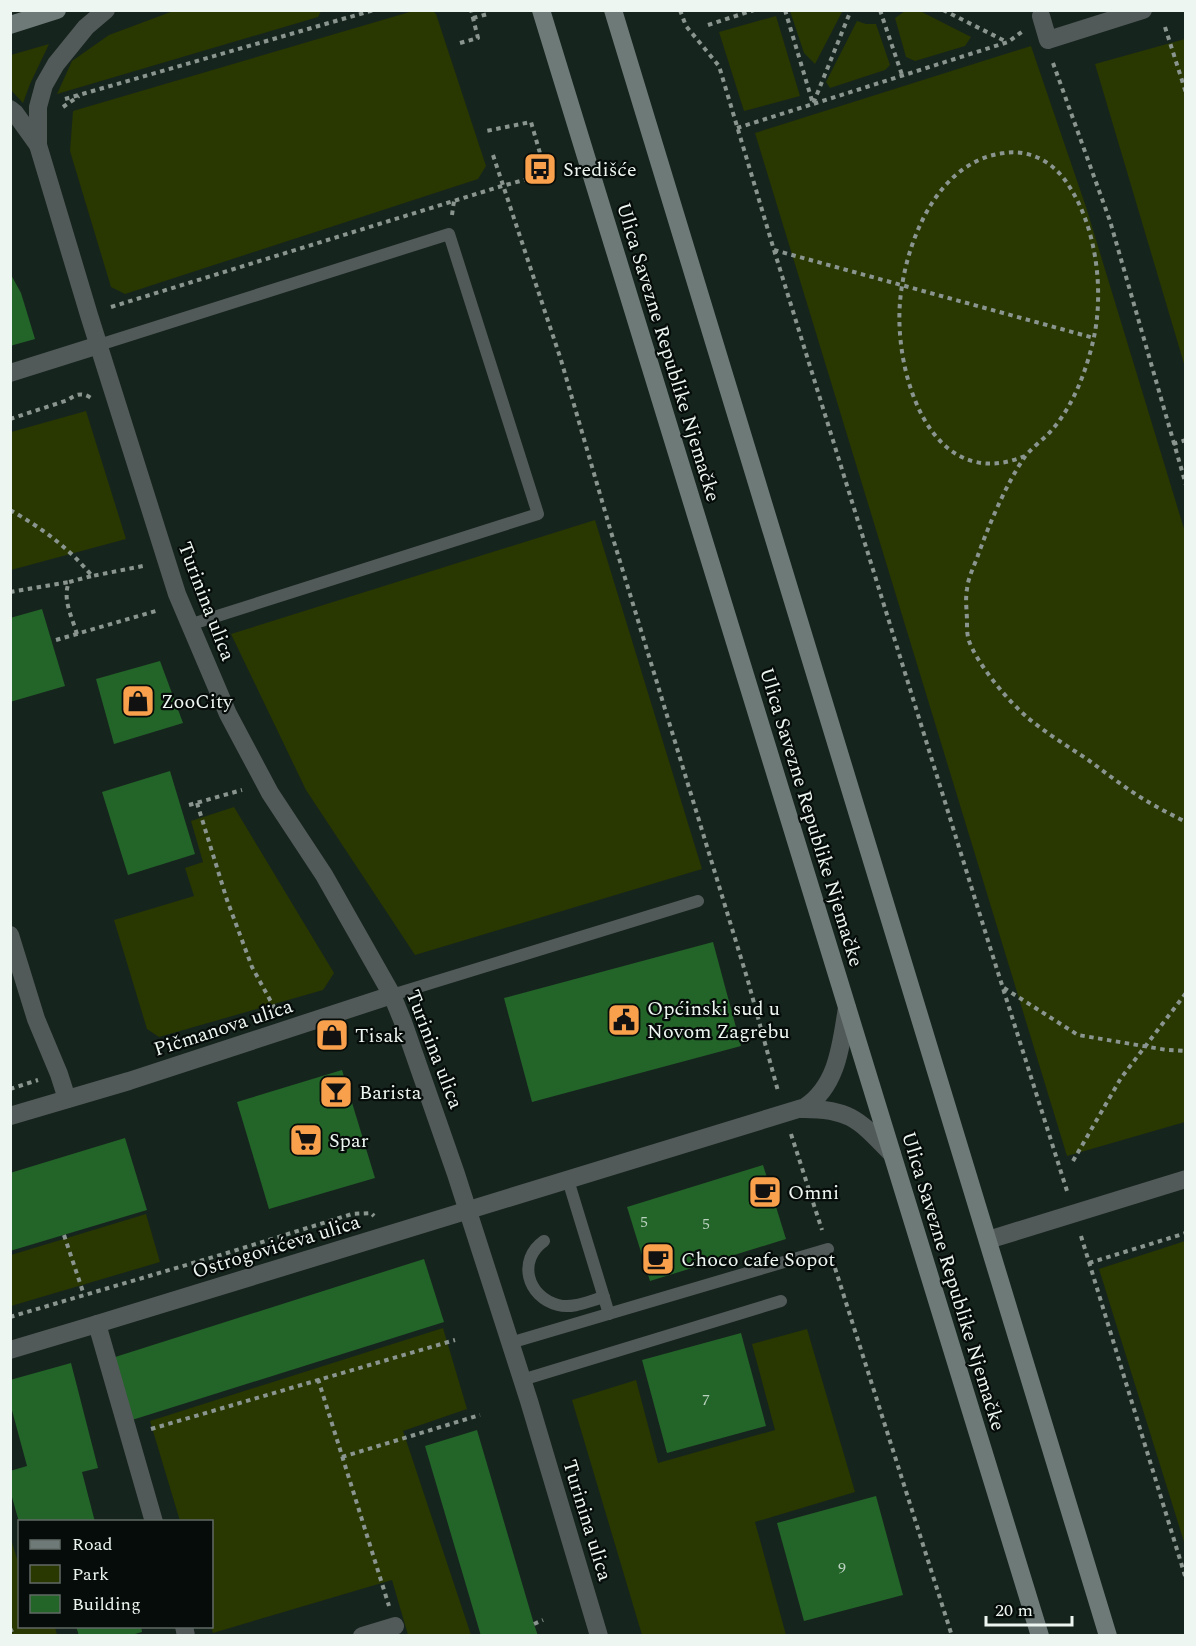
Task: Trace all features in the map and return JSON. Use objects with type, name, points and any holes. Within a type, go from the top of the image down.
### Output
[{"type":"main road","points":[[10,25],[57,10]]},
{"type":"main road","name":"Ulica Savezne Republike Njemačke","points":[[541,10],[1040,1635]]},
{"type":"main road","points":[[613,11],[1108,1635]]},
{"type":"street","points":[[38,145],[38,107],[44,85],[71,43],[106,10]]},
{"type":"street","points":[[1041,16],[1047,40],[1143,10]]},
{"type":"street","points":[[10,109],[38,145]]},
{"type":"street","name":"Turinina ulica","points":[[38,145],[177,594],[189,626],[228,714],[270,793],[324,875],[392,995],[404,1022],[522,1380],[599,1635]]},
{"type":"street","points":[[10,373],[99,345]]},
{"type":"street","points":[[10,935],[36,1019],[67,1099]]},
{"type":"street","name":"Pičmanova ulica","points":[[10,1116],[129,1081],[392,995]]},
{"type":"street","points":[[468,1212],[800,1109],[821,1094],[833,1073],[847,1008]]},
{"type":"street","points":[[800,1109],[823,1108],[846,1114],[859,1122],[892,1154]]},
{"type":"street","points":[[988,1240],[1185,1179]]},
{"type":"street","name":"Ostrogovićeva ulica","points":[[10,1350],[468,1212]]},
{"type":"street","points":[[97,1324],[154,1520]]},
{"type":"street","points":[[362,1635],[395,1626]]},
{"type":"lane","points":[[99,345],[449,234],[538,514],[189,626]]},
{"type":"lane","points":[[392,995],[698,901]]},
{"type":"lane","points":[[568,1180],[609,1314]]},
{"type":"lane","points":[[544,1241],[536,1247],[528,1264],[530,1281],[536,1291],[548,1302],[559,1305],[571,1306],[604,1298]]},
{"type":"lane","points":[[510,1343],[828,1249]]},
{"type":"lane","points":[[522,1380],[781,1301]]},
{"type":"path","points":[[64,99],[374,10]]},
{"type":"path","points":[[460,43],[478,38],[471,10]]},
{"type":"path","points":[[473,18],[488,14],[487,10]]},
{"type":"path","points":[[680,10],[686,26],[719,66],[988,944],[1004,987],[1066,1189]]},
{"type":"path","points":[[708,25],[754,10]]},
{"type":"path","points":[[785,10],[813,104]]},
{"type":"path","points":[[813,104],[851,10]]},
{"type":"path","points":[[880,10],[902,75]]},
{"type":"path","points":[[943,10],[1008,42]]},
{"type":"path","points":[[1165,27],[1185,93]]},
{"type":"path","points":[[737,128],[1008,42],[1025,30]]},
{"type":"path","points":[[1053,62],[1110,221],[1185,486]]},
{"type":"path","points":[[109,308],[546,174],[531,122],[486,131]]},
{"type":"path","points":[[1025,456],[1002,464],[975,462],[949,450],[932,432],[919,408],[906,368],[900,321],[902,285],[910,254],[934,200],[954,175],[979,159],[1006,152],[1023,152],[1037,156],[1055,169],[1067,182],[1084,215],[1096,264],[1099,300],[1094,338],[1085,371],[1071,402],[1053,429],[1025,456],[989,525],[967,587],[968,638],[984,670],[1027,717],[1146,801],[1185,822]]},
{"type":"path","points":[[493,155],[561,360],[748,981],[779,1093]]},
{"type":"path","points":[[774,250],[1094,338]]},
{"type":"path","points":[[10,419],[68,400],[75,395],[84,394],[92,399]]},
{"type":"path","points":[[1173,444],[1185,440]]},
{"type":"path","points":[[10,510],[39,527],[74,555],[92,576]]},
{"type":"path","points":[[10,592],[145,565]]},
{"type":"path","points":[[69,582],[66,597],[77,634]]},
{"type":"path","points":[[56,640],[161,609],[165,620]]},
{"type":"path","points":[[189,805],[245,789],[240,779]]},
{"type":"path","points":[[197,803],[227,900],[252,967],[277,1012],[268,1014]]},
{"type":"path","points":[[1004,987],[1078,1035],[1144,1047],[1185,1051]]},
{"type":"path","points":[[1073,1161],[1121,1078],[1185,993]]},
{"type":"path","points":[[789,1128],[952,1635]]},
{"type":"path","points":[[10,1317],[352,1214],[371,1213],[377,1218]]},
{"type":"path","points":[[1080,1233],[1185,1579]]},
{"type":"path","points":[[1089,1263],[1185,1233]]},
{"type":"path","points":[[64,1235],[84,1295]]},
{"type":"path","points":[[130,1435],[455,1340]]},
{"type":"path","points":[[318,1379],[395,1626]]},
{"type":"path","points":[[342,1457],[480,1415]]},
{"type":"path","points":[[534,1624],[543,1620]]},
{"type":"path","points":[[10,1628],[14,1635]]},
{"type":"green space","points":[[176,10],[321,11],[318,17],[57,94],[72,61],[109,35]]},
{"type":"green space","points":[[432,10],[436,14],[486,166],[478,179],[125,294],[111,287],[70,151],[73,111],[413,11]]},
{"type":"green space","points":[[840,10],[842,12],[815,64],[804,53],[790,11]]},
{"type":"green space","points":[[905,11],[920,11],[971,37],[965,46],[915,61],[906,57],[895,18]]},
{"type":"green space","points":[[776,16],[800,96],[744,111],[719,32]]},
{"type":"green space","points":[[857,21],[876,24],[890,65],[885,70],[830,88],[826,82]]},
{"type":"green space","points":[[1186,39],[1185,367],[1095,64]]},
{"type":"green space","points":[[49,44],[23,103],[11,90],[11,55]]},
{"type":"green space","points":[[1031,46],[1086,207],[1185,532],[1185,1122],[1067,1156],[755,133]]},
{"type":"green space","points":[[86,411],[126,539],[11,570],[11,432]]},
{"type":"green space","points":[[595,520],[702,869],[415,955],[306,790],[231,634]]},
{"type":"green space","points":[[234,807],[334,973],[323,990],[159,1037],[147,1029],[114,920],[194,896],[185,868],[203,862],[191,821]]},
{"type":"green space","points":[[146,1214],[160,1262],[11,1306],[11,1255]]},
{"type":"green space","points":[[1186,1241],[1185,1545],[1099,1269]]},
{"type":"green space","points":[[443,1328],[467,1409],[403,1431],[471,1635],[408,1635],[392,1580],[213,1633],[213,1520],[180,1520],[150,1421]]},
{"type":"green space","points":[[807,1329],[855,1492],[755,1522],[786,1635],[642,1635],[572,1400],[636,1380],[658,1463],[775,1430],[752,1344]]},
{"type":"green space","points":[[10,1536],[18,1562],[18,1628],[55,1628],[57,1635],[11,1635]]},
{"type":"building","points":[[10,273],[21,293],[35,339],[10,346]]},
{"type":"building","points":[[42,609],[65,686],[10,702],[10,618]]},
{"type":"building","name":"ZooCity","points":[[160,661],[183,723],[114,744],[96,679]]},
{"type":"building","points":[[170,771],[195,854],[128,875],[102,792]]},
{"type":"building","points":[[713,942],[741,1046],[532,1102],[504,998]]},
{"type":"building","name":"Spar","points":[[342,1070],[375,1178],[269,1209],[237,1102]]},
{"type":"building","points":[[125,1138],[147,1210],[10,1251],[10,1173]]},
{"type":"building","points":[[763,1165],[786,1239],[650,1281],[627,1207]]},
{"type":"building","points":[[424,1259],[444,1322],[132,1420],[112,1358]]},
{"type":"building","points":[[741,1333],[766,1426],[667,1453],[642,1360]]},
{"type":"building","points":[[71,1363],[98,1468],[82,1472],[94,1520],[18,1520],[10,1490],[10,1471],[27,1466],[10,1403],[10,1380]]},
{"type":"building","points":[[477,1430],[538,1636],[481,1636],[425,1446]]},
{"type":"building","points":[[876,1496],[903,1595],[804,1621],[777,1523]]},
{"type":"building","points":[[77,1628],[141,1628],[142,1632],[128,1636],[79,1636]]},
{"type":"place","name":"Središće","points":[[540,169]]},
{"type":"place","name":"ZooCity","points":[[138,701]]},
{"type":"place","name":"Općinski sud u Novom Zagrebu","points":[[624,1020]]},
{"type":"place","name":"Tisak","points":[[332,1035]]},
{"type":"place","name":"Barista","points":[[336,1092]]},
{"type":"place","name":"Spar","points":[[306,1140]]},
{"type":"place","name":"Omni","points":[[765,1192]]},
{"type":"place","name":"Choco cafe Sopot","points":[[658,1259]]}]
